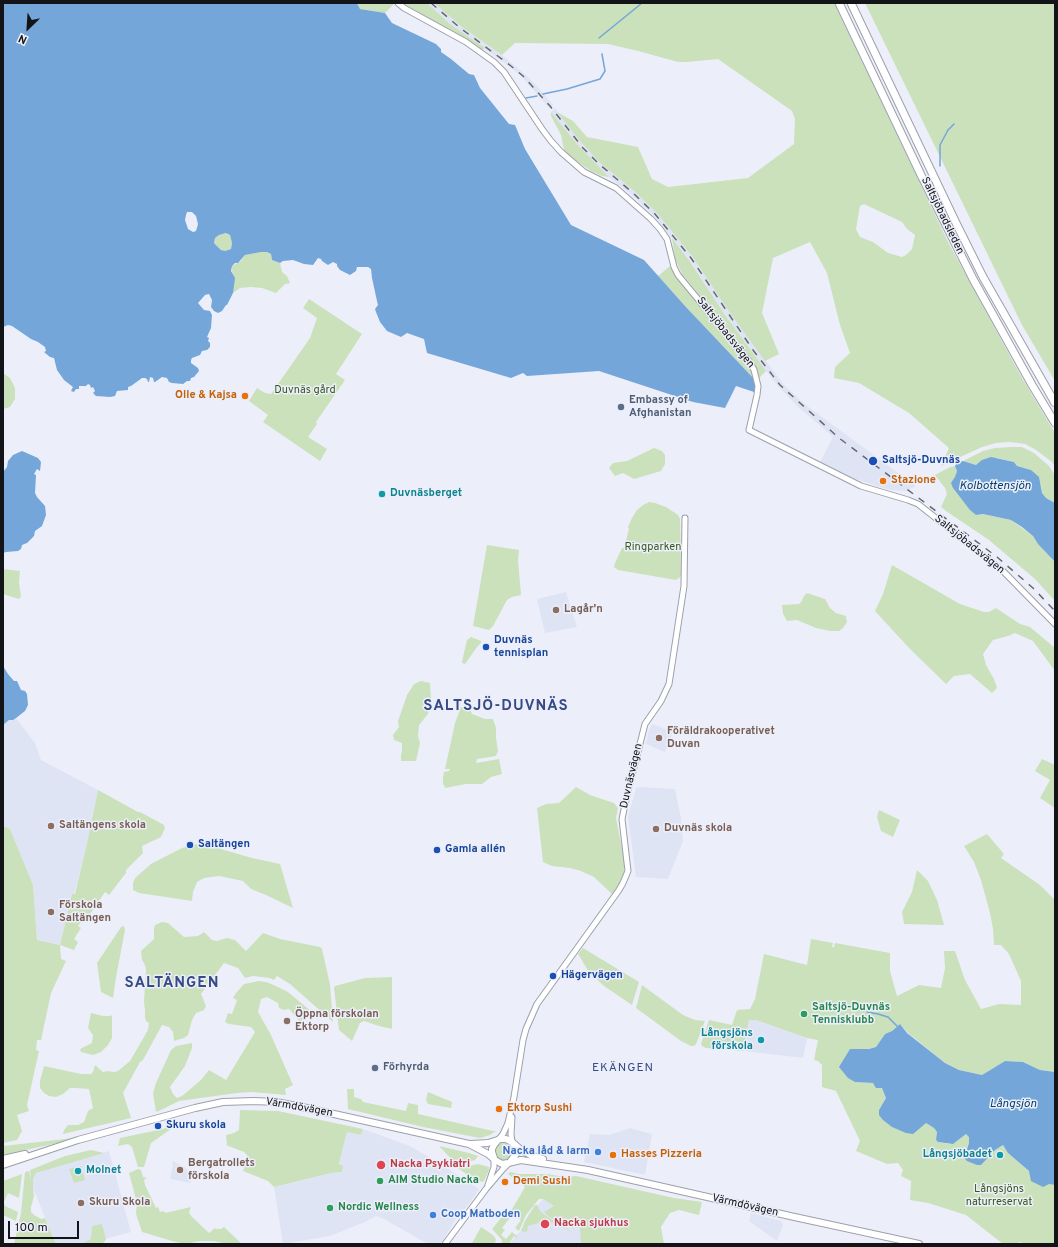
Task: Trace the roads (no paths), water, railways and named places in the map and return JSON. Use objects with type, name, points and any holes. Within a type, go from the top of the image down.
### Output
[{"type":"highway","name":"Saltsjöbadsleden","points":[[839,3],[963,260],[1032,385],[1055,423]]},
{"type":"highway","name":"Saltsjöbadsleden","points":[[850,3],[976,263],[1055,403]]},
{"type":"main road","name":"Värmdövägen","points":[[3,1165],[60,1146],[195,1108],[223,1102],[276,1102],[469,1144],[488,1143],[506,1139],[532,1156],[571,1167],[919,1244]]},
{"type":"main road","points":[[494,1158],[492,1149],[498,1140]]},
{"type":"main road","points":[[510,1162],[516,1154],[513,1143]]},
{"type":"main road","name":"Värmdövägen","points":[[469,1144],[502,1164],[521,1160],[571,1167]]},
{"type":"main road","name":"Värmdövägen","points":[[3,1159],[60,1146]]},
{"type":"street","name":"Saltsjöbadsvägen","points":[[398,3],[404,8],[466,42],[494,62],[504,72],[542,129],[561,152],[584,172],[616,188],[651,219],[667,239],[674,267],[678,275],[750,361],[758,386],[749,430],[861,486],[918,504],[1003,571],[1055,624]]},
{"type":"street","name":"Duvnäsvägen","points":[[498,1140],[505,1132],[512,1106],[523,1040],[537,1004],[619,890],[628,871],[622,819],[645,724],[661,701],[669,684],[684,586],[685,518]]},
{"type":"street","name":"Duvnäsvägen","points":[[512,1106],[511,1134],[513,1143]]},
{"type":"street","points":[[486,1189],[493,1171],[494,1158]]},
{"type":"street","points":[[444,1244],[486,1189],[510,1162]]},
{"type":"street","points":[[450,1244],[454,1232]]},
{"type":"water","points":[[3,3],[357,3],[360,9],[385,13],[392,23],[436,44],[441,49],[441,52],[469,74],[474,75],[480,88],[509,124],[515,125],[525,149],[571,225],[644,260],[756,381],[754,392],[736,386],[725,408],[693,402],[599,371],[527,376],[523,373],[511,378],[427,353],[424,339],[407,333],[401,337],[387,331],[380,322],[375,309],[378,305],[371,269],[368,267],[357,267],[356,271],[350,275],[340,270],[337,264],[333,262],[328,265],[318,258],[313,265],[304,264],[293,260],[283,261],[280,263],[272,260],[271,254],[267,252],[245,255],[238,263],[235,263],[232,266],[231,271],[235,278],[233,293],[222,311],[218,313],[214,311],[211,307],[212,300],[209,294],[205,295],[198,303],[204,310],[210,311],[212,315],[211,328],[207,337],[209,338],[208,341],[210,343],[210,347],[207,350],[202,351],[200,355],[192,358],[191,363],[198,368],[199,371],[194,377],[191,378],[190,381],[183,384],[169,382],[167,378],[162,377],[154,382],[153,378],[150,377],[149,382],[147,379],[142,378],[128,387],[128,390],[117,391],[115,396],[110,397],[96,396],[93,393],[95,391],[93,387],[91,388],[88,384],[86,386],[79,386],[79,389],[76,389],[74,392],[71,391],[73,387],[64,380],[57,370],[54,358],[50,357],[44,352],[46,351],[45,347],[12,326],[8,325],[3,327]],"holes":[[[187,212],[192,212],[196,216],[198,224],[196,231],[193,232],[188,229],[185,220]],[[226,233],[230,235],[232,243],[231,249],[225,251],[221,250],[214,243],[215,238]]]},
{"type":"water","points":[[22,451],[38,458],[41,462],[40,471],[37,469],[34,474],[36,475],[35,493],[45,506],[46,515],[42,526],[35,531],[34,536],[27,543],[22,545],[21,549],[18,551],[3,553],[3,472],[7,467],[8,461],[13,455]]},
{"type":"water","name":"Kolbottensjön","points":[[991,457],[1014,462],[1017,466],[1031,470],[1039,477],[1042,493],[1046,498],[1055,503],[1055,562],[1038,544],[1033,536],[1022,527],[1011,520],[983,514],[976,515],[970,510],[953,488],[951,483],[957,471],[955,466],[957,463],[963,461],[976,465],[982,460]]},
{"type":"water","points":[[3,666],[14,681],[17,681],[21,690],[25,691],[27,694],[28,705],[25,711],[3,725]]},
{"type":"water","name":"Långsjön","points":[[900,1024],[907,1033],[945,1063],[959,1070],[982,1075],[1005,1061],[1023,1062],[1040,1070],[1055,1072],[1055,1185],[1049,1184],[1043,1187],[1031,1181],[1029,1171],[1008,1153],[1003,1145],[995,1150],[981,1165],[977,1165],[967,1161],[964,1158],[969,1143],[969,1137],[966,1134],[953,1144],[938,1142],[936,1140],[937,1132],[926,1123],[913,1134],[906,1133],[892,1127],[883,1120],[879,1115],[879,1110],[886,1098],[882,1088],[876,1088],[873,1083],[855,1082],[848,1078],[839,1067],[850,1049],[869,1049],[876,1047],[885,1034],[892,1031]]},
{"type":"waterway","points":[[599,38],[642,3]]},
{"type":"waterway","points":[[543,94],[567,89],[600,79],[605,71],[602,54]]},
{"type":"waterway","points":[[526,98],[537,96]]},
{"type":"waterway","points":[[940,166],[940,145],[948,130],[954,124]]},
{"type":"waterway","points":[[860,1010],[864,1011]]},
{"type":"waterway","points":[[867,1012],[888,1017],[897,1026]]},
{"type":"railway","points":[[431,3],[459,27],[523,76],[550,106],[583,148],[655,214],[691,258],[753,350],[780,385],[839,438],[997,557],[1033,588],[1055,611]]},
{"type":"place","name":"Olle & Kajsa","points":[[245,396]]},
{"type":"place","name":"Embassy of Afghanistan","points":[[621,407]]},
{"type":"place","name":"Saltsjö-Duvnäs","points":[[873,461]]},
{"type":"place","name":"Stazione","points":[[883,481]]},
{"type":"place","name":"Duvnäsberget","points":[[382,494]]},
{"type":"place","name":"Lagår'n","points":[[556,610]]},
{"type":"place","name":"Duvnäs tennisplan","points":[[486,647]]},
{"type":"place","name":"Föräldrakooperativet Duvan","points":[[659,738]]},
{"type":"place","name":"Saltängens skola","points":[[51,826]]},
{"type":"place","name":"Duvnäs skola","points":[[656,829]]},
{"type":"place","name":"Saltängen","points":[[190,845]]},
{"type":"place","name":"Gamla allén","points":[[437,850]]},
{"type":"place","name":"Förskola Saltängen","points":[[51,912]]},
{"type":"place","name":"Hägervägen","points":[[553,976]]},
{"type":"place","name":"Saltsjö-Duvnäs Tennisklubb","points":[[804,1014]]},
{"type":"place","name":"Öppna förskolan Ektorp","points":[[287,1021]]},
{"type":"place","name":"Långsjöns förskola","points":[[761,1040]]},
{"type":"place","name":"Förhyrda","points":[[375,1068]]},
{"type":"place","name":"Ektorp Sushi","points":[[499,1109]]},
{"type":"place","name":"Skuru skola","points":[[158,1126]]},
{"type":"place","name":"Nacka låd & larm","points":[[598,1152]]},
{"type":"place","name":"Hasses Pizzeria","points":[[613,1155]]},
{"type":"place","name":"Långsjöbadet","points":[[1000,1155]]},
{"type":"place","name":"Nacka Psykiatri","points":[[381,1165]]},
{"type":"place","name":"Bergatrollets förskola","points":[[180,1170]]},
{"type":"place","name":"Molnet","points":[[78,1171]]},
{"type":"place","name":"AIM Studio Nacka","points":[[380,1181]]},
{"type":"place","name":"Demi Sushi","points":[[505,1182]]},
{"type":"place","name":"Skuru Skola","points":[[81,1203]]},
{"type":"place","name":"Nordic Wellness","points":[[330,1208]]},
{"type":"place","name":"Coop Matboden","points":[[433,1215]]},
{"type":"place","name":"Nacka sjukhus","points":[[545,1224]]},
{"type":"district","name":"SALTSJÖ-DUVNÄS","points":[[496,707]]},
{"type":"district","name":"SALTÄNGEN","points":[[172,984]]},
{"type":"district","name":"EKÄNGEN","points":[[623,1069]]},
{"type":"park label","name":"Duvnäs gård","points":[[305,391]]},
{"type":"park label","name":"Ringparken","points":[[653,548]]},
{"type":"park label","name":"Långsjöns naturreservat","points":[[999,1196]]}]
